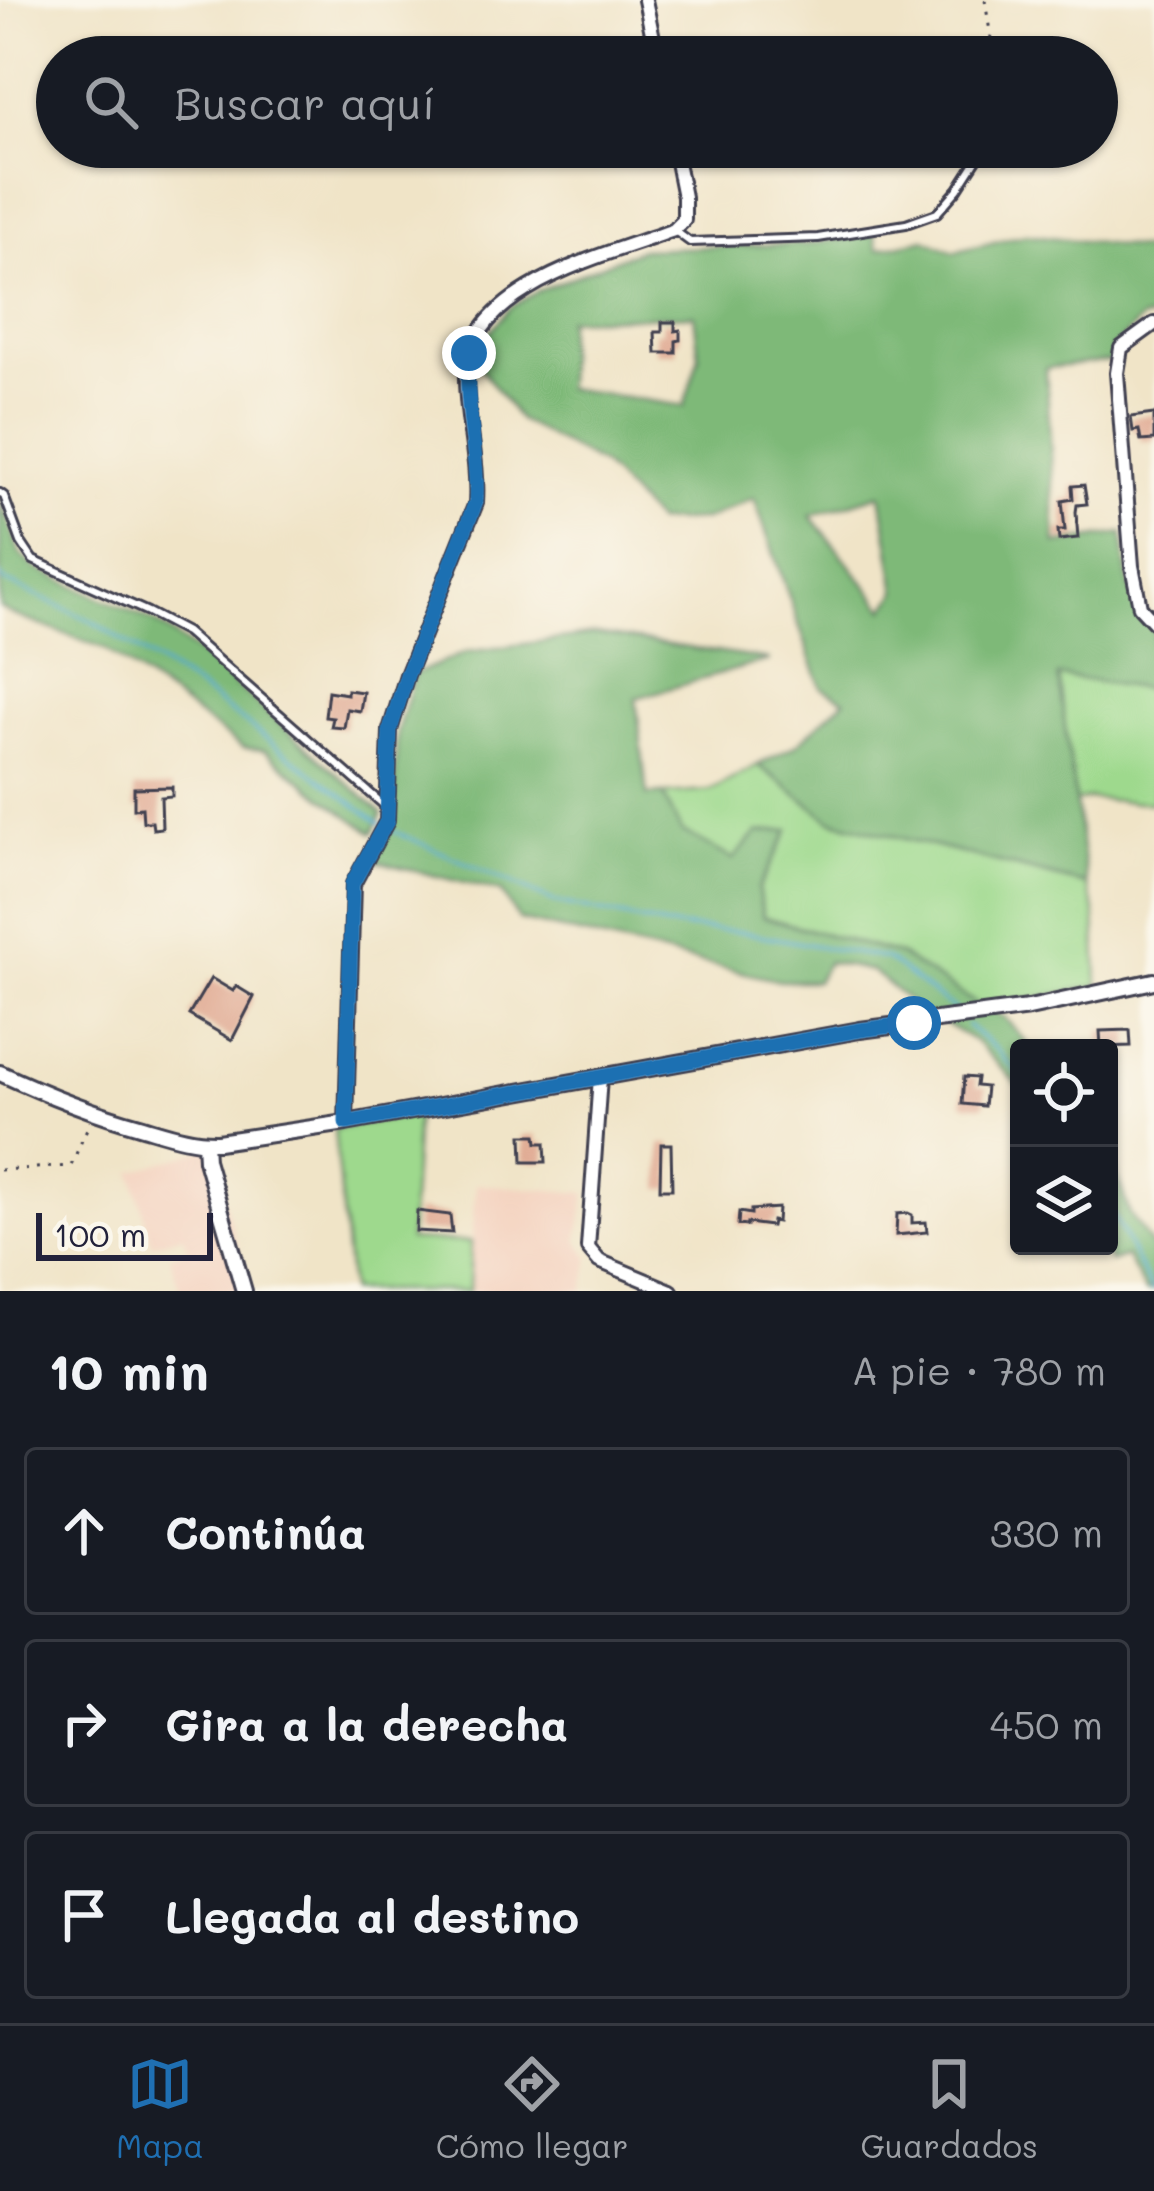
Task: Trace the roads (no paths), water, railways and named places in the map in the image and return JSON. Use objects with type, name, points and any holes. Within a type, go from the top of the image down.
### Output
[{"type":"street","points":[[645,0],[653,36]]},
{"type":"street","points":[[346,1123],[352,884],[387,821],[390,730],[476,502],[478,477],[466,377],[469,353],[481,330],[506,302],[565,269],[674,230],[684,220],[678,168]]},
{"type":"street","points":[[1154,324],[1121,348],[1117,373],[1132,566],[1140,607],[1154,622]]},
{"type":"street","points":[[0,1073],[93,1113],[205,1143],[346,1123],[860,1030],[1029,1008],[1154,981]]},
{"type":"street","points":[[600,1077],[588,1248],[599,1261],[671,1291]]},
{"type":"street","points":[[205,1143],[244,1291]]},
{"type":"lane","points":[[674,230],[691,242],[748,241],[846,236],[906,224],[937,213],[974,168]]},
{"type":"lane","points":[[0,493],[33,560],[186,632],[386,807]]},
{"type":"waterway","points":[[0,575],[90,620],[197,687],[381,824]]},
{"type":"waterway","points":[[389,829],[554,902],[665,926],[742,932],[887,959],[955,1010]]},
{"type":"waterway","points":[[967,1025],[1010,1065]]},
{"type":"waterway","points":[[1118,1225],[1152,1291]]}]
